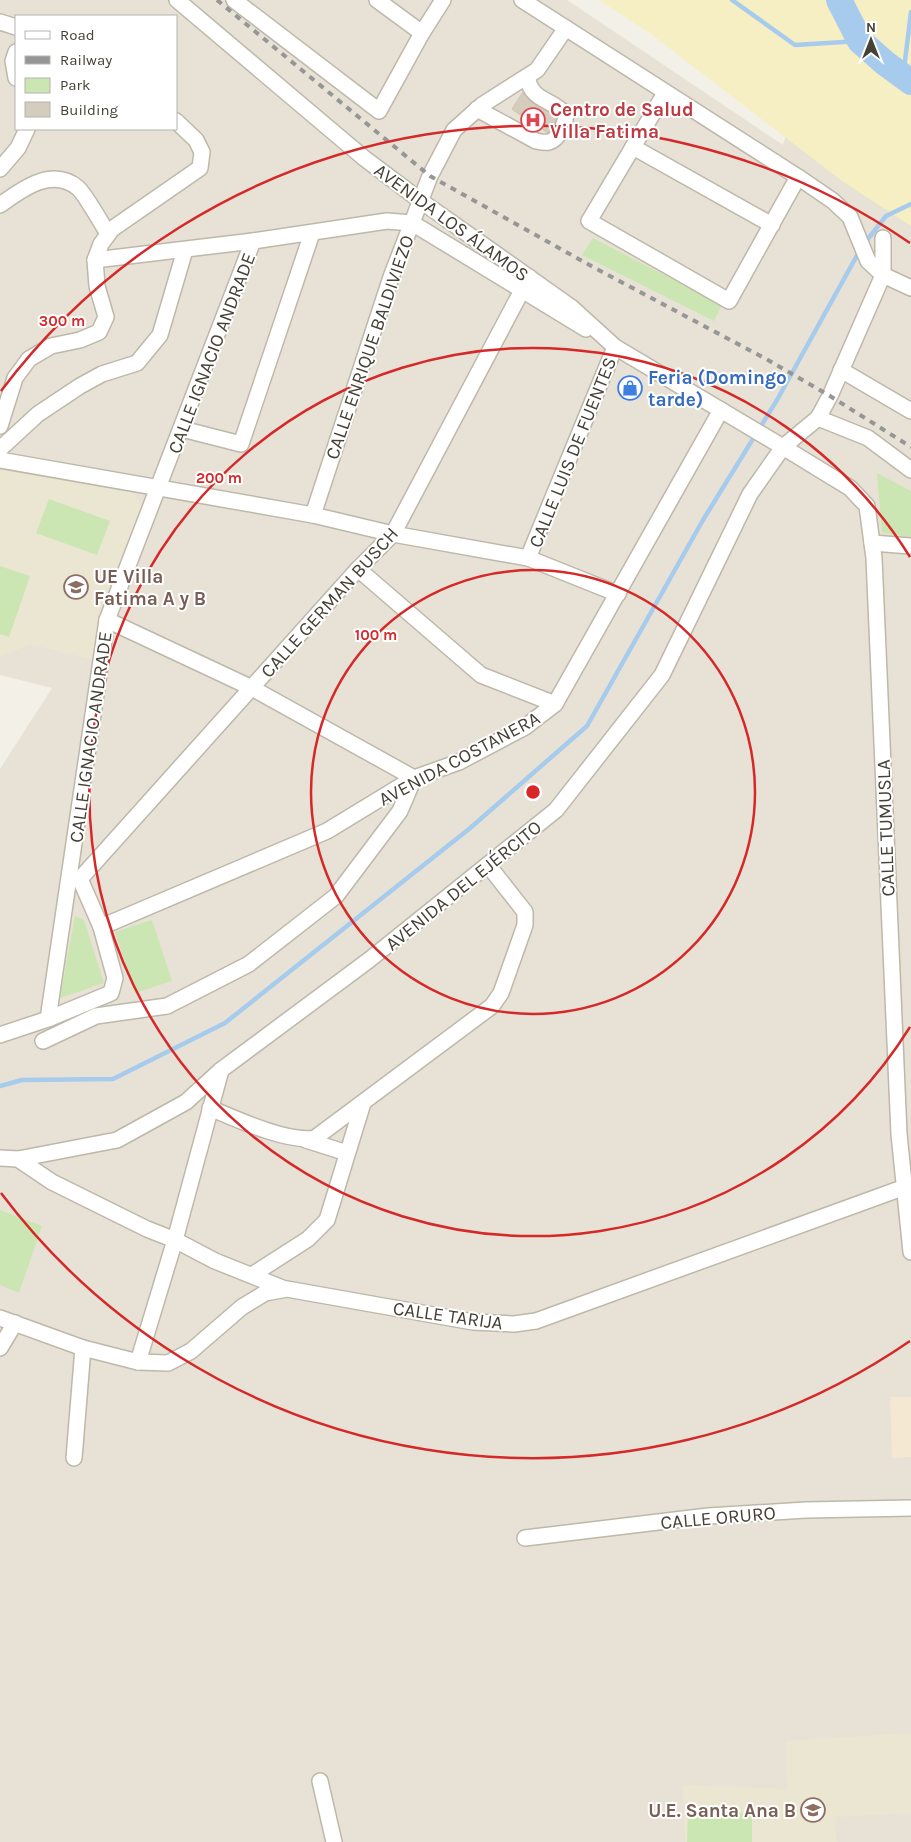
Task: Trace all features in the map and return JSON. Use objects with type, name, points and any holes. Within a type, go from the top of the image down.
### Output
[{"type":"street","name":"AVENIDA LOS ÁLAMOS","points":[[177,0],[364,158],[421,201],[571,307],[615,346],[769,438]]},
{"type":"street","points":[[234,0],[379,111],[422,33],[443,0]]},
{"type":"street","points":[[377,0],[422,33]]},
{"type":"street","points":[[522,0],[664,93],[798,176],[833,201],[850,217],[868,261],[883,275],[911,288]]},
{"type":"street","points":[[0,22],[15,27]]},
{"type":"street","name":"CALLE ENRIQUE BALDIVIEZO","points":[[313,515],[391,277],[430,176],[454,130],[477,109],[537,70],[566,28]]},
{"type":"street","points":[[15,55],[13,61],[15,72]]},
{"type":"street","points":[[477,109],[536,141],[546,143],[554,140],[565,124],[565,114],[534,94],[528,76]]},
{"type":"street","points":[[664,93],[589,221],[729,301],[798,176]]},
{"type":"street","points":[[0,426],[15,378],[29,359],[51,346],[80,340],[99,332],[106,317],[97,286],[95,260],[101,244],[108,234],[112,229],[200,168],[202,152],[196,140],[178,123]]},
{"type":"street","points":[[0,169],[18,148],[27,130]]},
{"type":"street","points":[[633,146],[772,225]]},
{"type":"street","points":[[0,205],[28,185],[42,180],[63,180],[78,188],[108,234]]},
{"type":"street","points":[[95,260],[254,241],[387,221],[412,223],[615,346]]},
{"type":"street","points":[[182,429],[241,444],[312,232]]},
{"type":"street","points":[[883,238],[883,275],[830,396],[818,418],[868,438],[911,470]]},
{"type":"street","name":"CALLE IGNACIO ANDRADE","points":[[48,1019],[74,878],[107,620],[254,241]]},
{"type":"street","points":[[0,449],[38,414],[80,386],[102,374],[137,363],[160,335],[185,250]]},
{"type":"street","name":"CALLE GERMAN BUSCH","points":[[74,878],[252,688],[358,569],[393,534],[529,277]]},
{"type":"street","name":"CALLE LUIS DE FUENTES","points":[[528,558],[615,346]]},
{"type":"street","points":[[841,370],[910,407]]},
{"type":"street","name":"AVENIDA COSTANERA","points":[[102,927],[327,831],[414,778],[467,758],[525,727],[555,704],[721,410]]},
{"type":"street","name":"AVENIDA DEL EJÉRCITO","points":[[0,1158],[18,1159],[117,1140],[186,1102],[221,1070],[369,960],[556,810],[662,675],[750,494],[784,447],[818,418]]},
{"type":"street","name":"CALLE TUMUSLA","points":[[769,438],[850,488],[866,506],[874,558],[905,1132],[905,1187],[911,1252]]},
{"type":"street","points":[[0,460],[313,515],[393,534],[528,558],[618,594]]},
{"type":"street","points":[[872,543],[911,546]]},
{"type":"street","points":[[358,569],[481,674],[555,704]]},
{"type":"street","points":[[43,1041],[96,1016],[167,1006],[249,964],[336,896],[400,811],[414,778],[252,688],[107,620]]},
{"type":"street","points":[[306,1140],[315,1138],[492,1006],[500,993],[525,925],[525,912],[488,865]]},
{"type":"street","points":[[0,1035],[48,1019],[111,993],[116,978],[102,927],[74,878]]},
{"type":"street","points":[[138,1362],[175,1240],[221,1070]]},
{"type":"street","points":[[252,1275],[308,1239],[327,1220],[363,1103]]},
{"type":"street","points":[[210,1108],[256,1127],[347,1153]]},
{"type":"street","points":[[18,1159],[52,1182],[146,1229],[175,1240],[215,1261],[287,1289]]},
{"type":"street","name":"CALLE TARIJA","points":[[0,1318],[83,1348],[138,1362],[168,1362],[191,1351],[242,1307],[265,1293],[287,1289],[473,1322],[514,1324],[536,1322],[905,1187]]},
{"type":"street","points":[[0,1348],[15,1324]]},
{"type":"street","points":[[74,1458],[83,1348]]},
{"type":"street","name":"CALLE ORURO","points":[[525,1538],[708,1516],[806,1510],[911,1508]]},
{"type":"street","points":[[320,1781],[334,1842]]},
{"type":"shaded area","points":[[0,0],[567,0],[783,145],[827,0],[911,0],[911,1842],[0,1842],[0,769],[52,688],[0,675]]},
{"type":"shaded area","points":[[4,465],[133,491],[143,507],[94,660],[31,644],[0,656],[0,472]]},
{"type":"shaded area","points":[[890,1397],[911,1397],[911,1457],[892,1458]]},
{"type":"shaded area","points":[[911,1733],[911,1813],[834,1817],[837,1842],[685,1842],[683,1785],[787,1789],[786,1741]]},
{"type":"green space","points":[[593,238],[722,305],[714,321],[582,255]]},
{"type":"green space","points":[[877,473],[911,491],[911,537],[882,533]]},
{"type":"green space","points":[[49,499],[110,521],[97,555],[36,533]]},
{"type":"green space","points":[[0,566],[30,576],[9,637],[0,634]]},
{"type":"green space","points":[[75,916],[84,920],[104,983],[60,998]]},
{"type":"green space","points":[[152,920],[172,981],[135,993],[115,932]]},
{"type":"green space","points":[[0,1210],[42,1226],[19,1293],[0,1285]]},
{"type":"green space","points":[[688,1813],[752,1813],[752,1842],[687,1842]]},
{"type":"sand","points":[[599,0],[911,0],[911,226],[842,181],[651,34]]},
{"type":"building","points":[[523,92],[560,117],[549,134],[535,124],[534,126],[512,109]]},
{"type":"waterway","points":[[732,0],[795,45],[860,41]]},
{"type":"waterway","points":[[839,0],[860,41],[911,82]]},
{"type":"waterway","points":[[903,77],[911,12]]},
{"type":"waterway","points":[[864,244],[886,216],[911,204]]},
{"type":"waterway","points":[[0,1086],[22,1080],[113,1079],[225,1023],[469,829],[587,726],[703,520],[777,400],[860,250]]},
{"type":"railway","points":[[217,0],[430,176],[593,267],[768,360],[911,447]]},
{"type":"place","name":"Centro de Salud Villa Fatima","points":[[533,120]]},
{"type":"place","name":"Feria (Domingo tarde)","points":[[630,388]]},
{"type":"place","name":"UE Villa Fatima A y B","points":[[76,587]]},
{"type":"place","name":"U.E. Santa Ana B","points":[[813,1810]]}]
